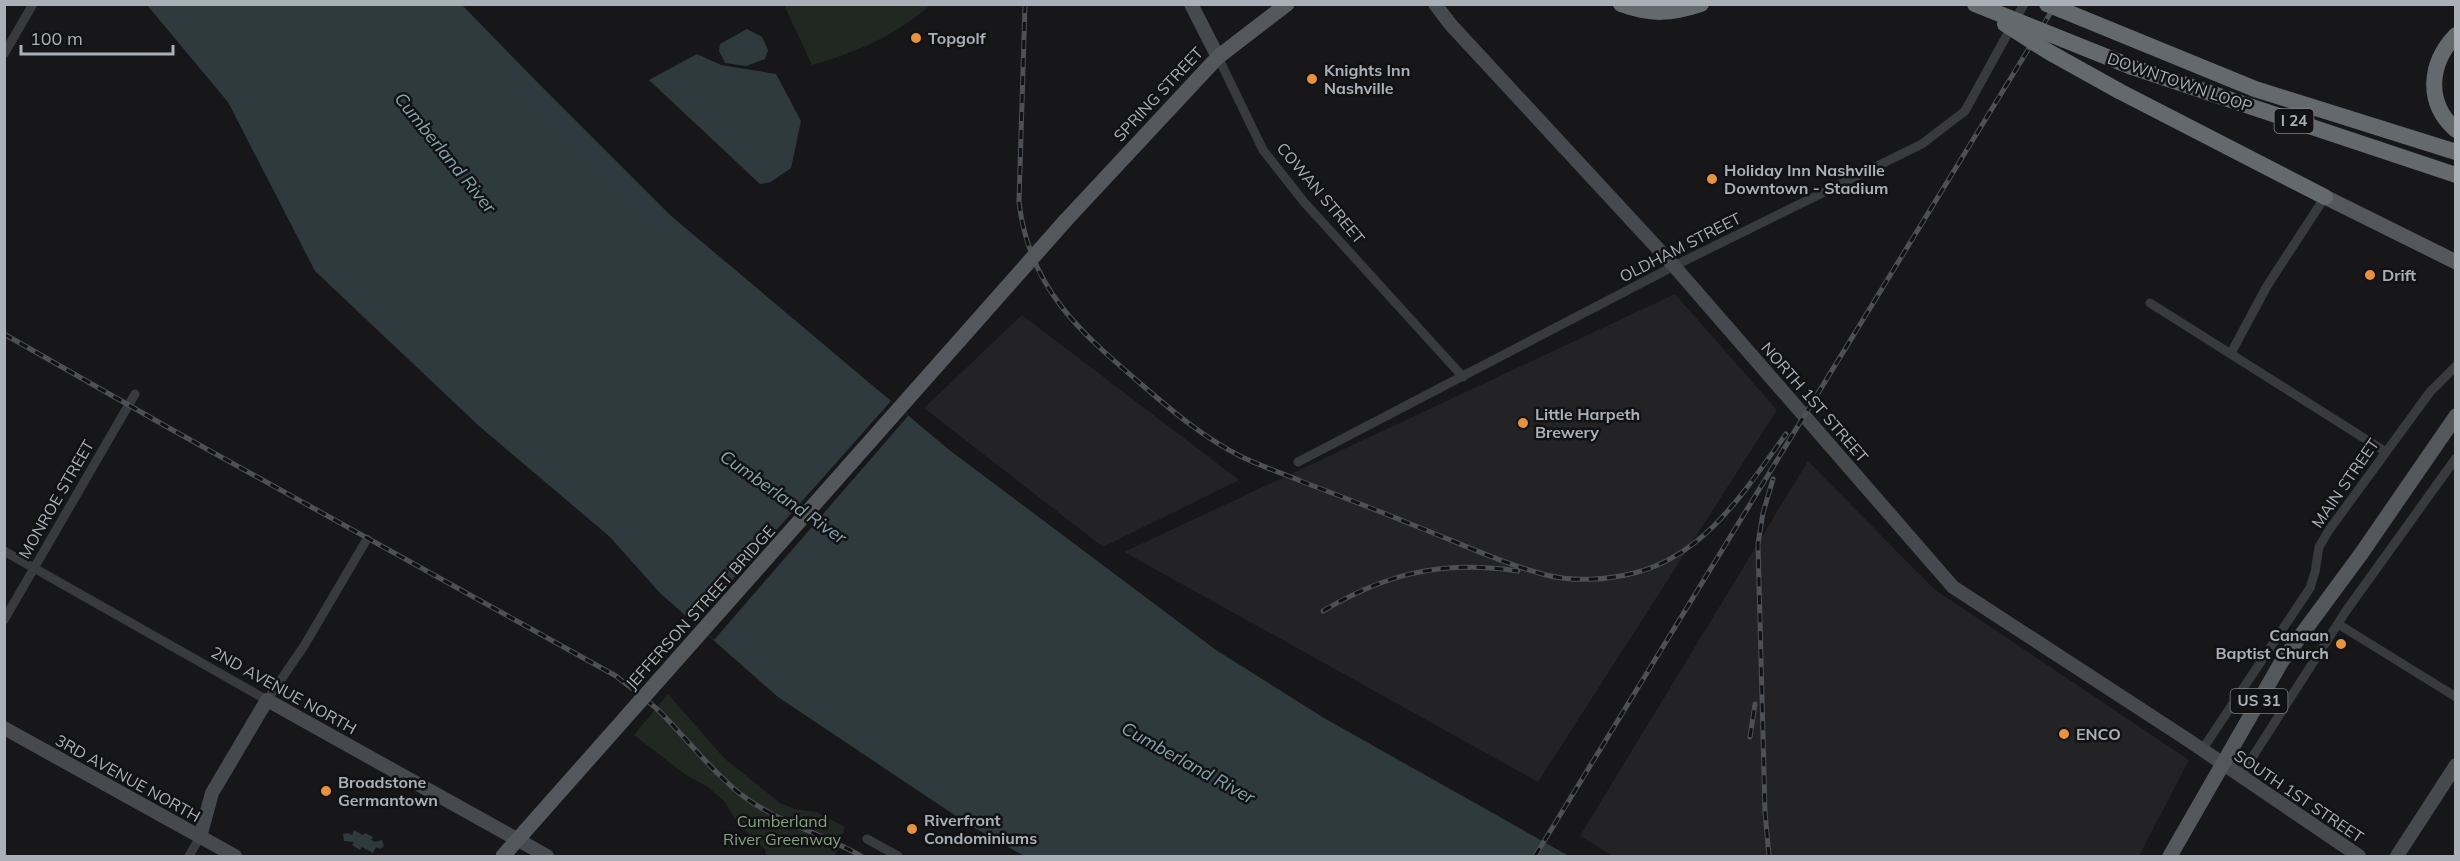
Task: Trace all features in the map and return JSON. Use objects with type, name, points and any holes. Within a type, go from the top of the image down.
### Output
[{"type":"highway","points":[[1621,4],[1641,12],[1677,12],[1701,4]]},
{"type":"highway","points":[[1975,4],[2049,52],[2119,91],[2325,196]]},
{"type":"highway","name":"DOWNTOWN LOOP","points":[[1975,4],[2132,67],[2456,175]]},
{"type":"highway","name":"DOWNTOWN LOOP","points":[[2055,6],[2255,88],[2456,152]]},
{"type":"highway","points":[[2456,35],[2440,55],[2433,82],[2438,107],[2456,130]]},
{"type":"main road","name":"SPRING STREET","points":[[1066,220],[1218,57],[1287,4]]},
{"type":"main road","points":[[2325,196],[2451,256]]},
{"type":"main road","name":"JEFFERSON STREET BRIDGE","points":[[503,856],[1066,220]]},
{"type":"main road","name":"US 31","points":[[2170,856],[2282,662],[2361,554],[2456,416]]},
{"type":"street","points":[[4,54],[33,4]]},
{"type":"street","name":"COWAN STREET","points":[[1191,4],[1263,150],[1304,202],[1463,377]]},
{"type":"street","name":"NORTH 1ST STREET","points":[[1435,4],[1459,33],[1674,266],[1953,587],[2220,762]]},
{"type":"street","name":"OLDHAM STREET","points":[[1298,462],[1674,266],[1922,144],[1965,111],[2024,4]]},
{"type":"street","points":[[2231,353],[2267,286],[2325,196]]},
{"type":"street","points":[[2150,303],[2386,452]]},
{"type":"street","name":"MAIN STREET","points":[[2202,750],[2310,588],[2319,547],[2329,530],[2430,392],[2456,366]]},
{"type":"street","name":"MONROE STREET","points":[[4,620],[135,394]]},
{"type":"street","points":[[2241,775],[2338,624],[2456,458]]},
{"type":"street","points":[[189,856],[200,837],[212,793],[267,700],[304,646],[367,539]]},
{"type":"street","name":"2ND AVENUE NORTH","points":[[4,552],[547,856]]},
{"type":"street","points":[[2338,624],[2456,697]]},
{"type":"street","name":"3RD AVENUE NORTH","points":[[4,728],[235,856]]},
{"type":"street","name":"SOUTH 1ST STREET","points":[[2220,762],[2359,856]]},
{"type":"street","points":[[2397,856],[2456,765]]},
{"type":"street","points":[[867,839],[898,856]]},
{"type":"shaded area","points":[[1675,294],[1777,410],[1538,782],[1124,552]]},
{"type":"shaded area","points":[[1022,315],[1239,480],[1103,547],[924,408]]},
{"type":"shaded area","points":[[1808,461],[1934,589],[2189,760],[2139,856],[1613,856],[1580,836]]},
{"type":"green space","name":"Topgolf","points":[[784,5],[930,5],[903,26],[875,42],[812,65]]},
{"type":"green space","name":"Cumberland River Greenway","points":[[668,694],[724,758],[780,803],[795,809],[817,812],[845,827],[835,856],[766,856],[765,849],[738,824],[725,802],[708,787],[686,775],[634,735]]},
{"type":"water","name":"Cumberland River","points":[[147,5],[462,5],[670,215],[948,449],[1216,650],[1324,718],[1569,856],[1024,856],[971,826],[778,697],[660,593],[610,537],[478,425],[315,271],[228,102]]},
{"type":"water","points":[[747,29],[762,37],[768,50],[765,59],[746,66],[725,63],[719,51],[720,44]]},
{"type":"water","points":[[697,54],[721,65],[776,74],[801,121],[791,168],[771,182],[760,184],[649,80]]},
{"type":"water","points":[[354,830],[373,837],[371,840],[375,842],[382,840],[384,846],[380,849],[376,847],[373,853],[362,847],[360,850],[352,845],[354,842],[344,841],[343,834],[352,835]]},
{"type":"pier","points":[[891,401],[908,416],[714,640],[694,623]]},
{"type":"railway","points":[[1025,4],[1019,202],[1025,232],[1034,259],[1061,305],[1097,345],[1176,414],[1226,449],[1263,466],[1512,565],[1568,579],[1590,579],[1634,573],[1660,564],[1682,552],[1722,518],[1786,434]]},
{"type":"railway","points":[[1535,856],[2056,4]]},
{"type":"railway","points":[[4,334],[616,676],[660,711],[710,766],[739,793],[783,820],[861,856]]},
{"type":"railway","points":[[1769,856],[1765,812],[1758,544],[1763,513],[1773,479]]},
{"type":"railway","points":[[1323,611],[1370,587],[1416,573],[1465,567],[1518,571]]},
{"type":"railway","points":[[1750,737],[1755,704]]},
{"type":"place","name":"Topgolf","points":[[916,38]]},
{"type":"place","name":"Knights Inn Nashville","points":[[1312,79]]},
{"type":"place","name":"Holiday Inn Nashville Downtown - Stadium","points":[[1712,179]]},
{"type":"place","name":"Drift","points":[[2370,275]]},
{"type":"place","name":"Little Harpeth Brewery","points":[[1523,423]]},
{"type":"place","name":"Canaan Baptist Church","points":[[2341,644]]},
{"type":"place","name":"ENCO","points":[[2064,734]]},
{"type":"place","name":"Broadstone Germantown","points":[[326,791]]},
{"type":"place","name":"Riverfront Condominiums","points":[[912,829]]}]
